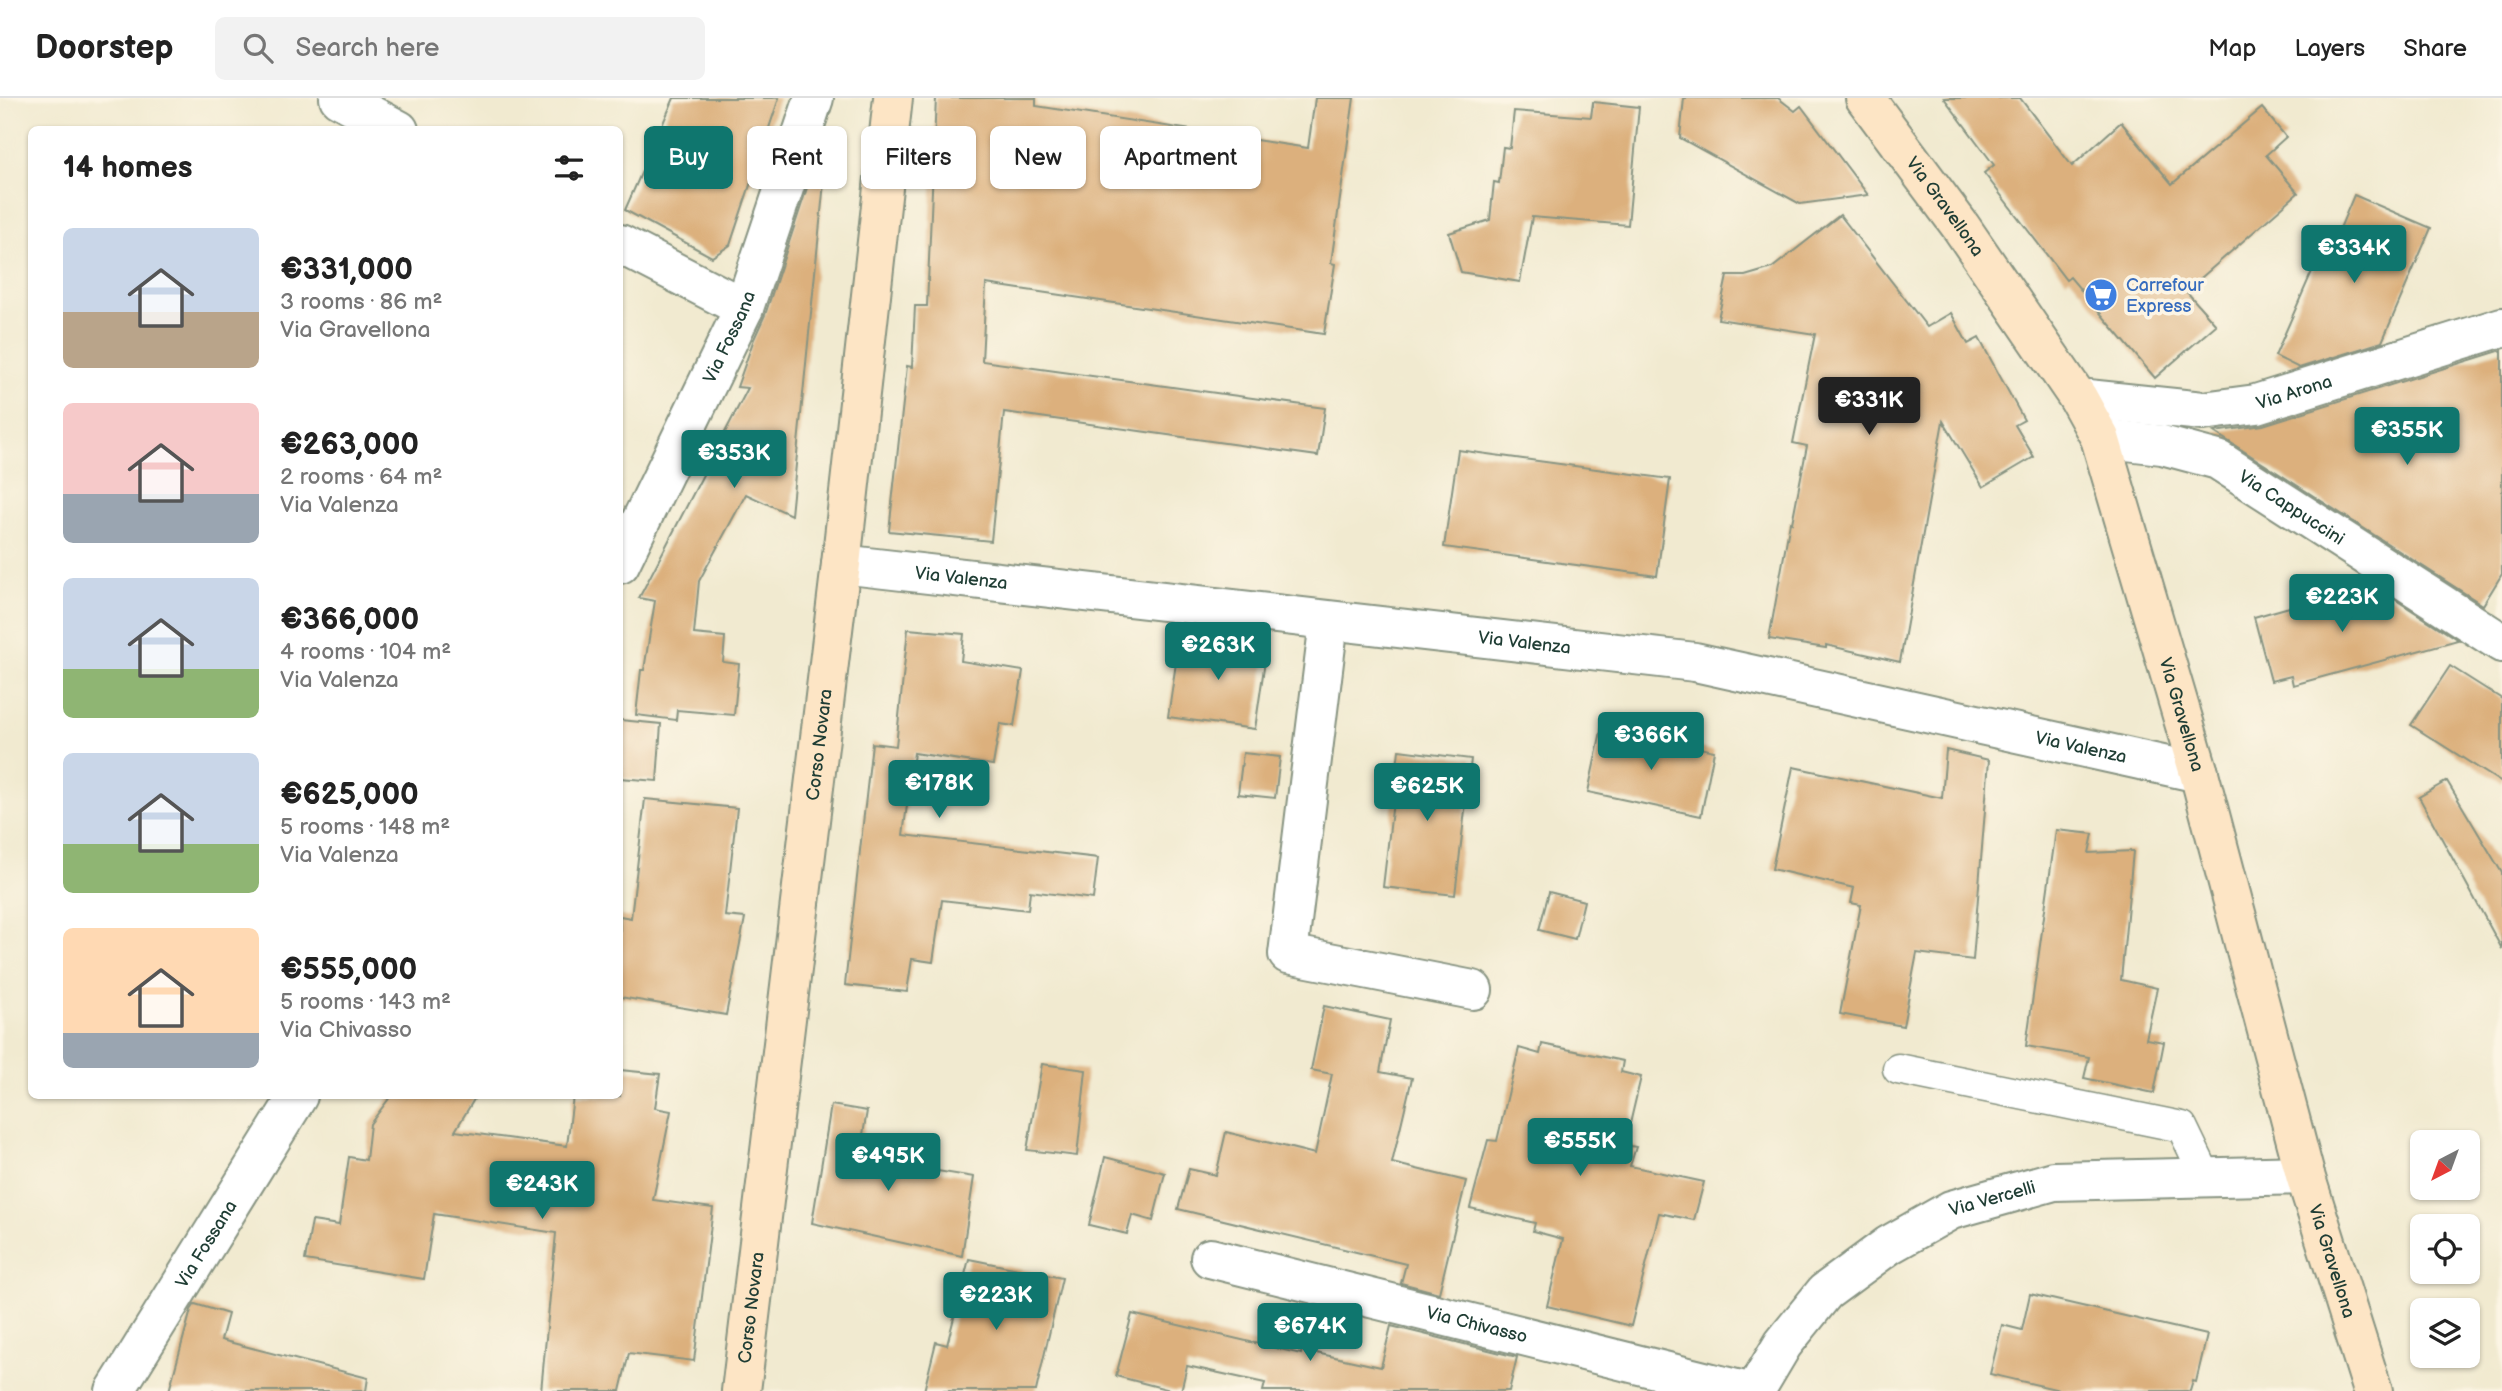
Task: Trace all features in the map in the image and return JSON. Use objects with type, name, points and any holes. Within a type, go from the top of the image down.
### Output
[{"type":"street","points":[[339,98],[392,126]]},
{"type":"street","name":"Via Fossana","points":[[623,558],[744,308],[814,98]]},
{"type":"street","name":"Corso Novara","points":[[741,1391],[841,564],[893,98]]},
{"type":"street","name":"Via Gravellona","points":[[1865,98],[1962,227],[2078,398],[2100,438],[2199,774],[2305,1175],[2373,1391]]},
{"type":"street","points":[[623,246],[744,308]]},
{"type":"street","name":"Via Arona","points":[[2078,398],[2203,411],[2256,404],[2502,327]]},
{"type":"street","name":"Via Cappuccini","points":[[2100,438],[2162,445],[2218,460],[2502,643]]},
{"type":"street","name":"Via Valenza","points":[[841,564],[1695,662],[2199,774]]},
{"type":"street","points":[[1329,621],[1288,954],[1473,990]]},
{"type":"street","name":"Via Fossana","points":[[115,1391],[296,1099]]},
{"type":"street","name":"Via Vercelli","points":[[1755,1391],[1783,1344],[1825,1292],[1889,1245],[1951,1210],[2054,1181],[2305,1175]]},
{"type":"street","name":"Via Chivasso","points":[[1210,1258],[1744,1391]]},
{"type":"lane","points":[[1898,1069],[2182,1127],[2206,1177]]},
{"type":"building","points":[[674,98],[779,98],[770,126],[747,126],[749,189],[730,245],[712,257],[625,210],[644,167],[644,189],[733,189],[733,126],[662,126]]},
{"type":"building","points":[[936,98],[1036,98],[1036,106],[1166,126],[1100,126],[1100,189],[1261,189],[1261,141],[1308,148],[1315,98],[1354,98],[1324,334],[986,284],[982,361],[1325,408],[1318,456],[1004,412],[991,541],[889,531],[907,366],[912,367],[915,306],[927,306],[932,189],[976,189],[976,126],[935,126]]},
{"type":"building","points":[[1684,98],[1778,98],[1795,111],[1801,106],[1868,195],[1800,204],[1680,138]]},
{"type":"building","points":[[1944,98],[2020,98],[2072,166],[2121,122],[2172,184],[2262,108],[2286,137],[2266,155],[2298,193],[2186,291],[2216,325],[2155,378],[2070,277],[2066,280],[1984,173],[1994,165]]},
{"type":"building","points":[[1593,102],[1639,107],[1628,225],[1532,217],[1520,282],[1461,272],[1449,233],[1490,220],[1494,182],[1499,183],[1503,147],[1510,148],[1514,111],[1591,117]]},
{"type":"building","points":[[807,189],[823,189],[791,515],[746,494],[699,581],[694,634],[725,637],[723,662],[739,664],[734,715],[677,710],[676,720],[636,715],[641,670],[644,670],[655,601],[639,598],[748,388],[737,387],[765,315]]},
{"type":"building","points":[[2354,195],[2431,228],[2382,342],[2299,368],[2275,356],[2330,230],[2336,238]]},
{"type":"building","points":[[1840,215],[1927,327],[1951,313],[1968,344],[1979,338],[2024,420],[2015,425],[2034,457],[1983,487],[1943,421],[1900,662],[1826,645],[1826,648],[1769,639],[1807,446],[1793,443],[1815,334],[1718,319],[1727,276],[1745,276],[1772,268]]},
{"type":"building","points":[[2502,350],[2502,574],[2483,605],[2214,432],[2263,425]]},
{"type":"building","points":[[1458,450],[1670,479],[1657,576],[1444,547]]},
{"type":"building","points":[[2371,584],[2458,640],[2293,685],[2291,676],[2271,681],[2254,617]]},
{"type":"building","points":[[908,629],[964,634],[961,661],[1023,671],[1014,726],[1000,724],[993,765],[914,753],[903,835],[1098,858],[1093,899],[1030,891],[1028,910],[942,900],[933,962],[912,959],[907,992],[845,985],[872,743],[896,746]]},
{"type":"building","points":[[1180,636],[1267,647],[1255,729],[1168,717]]},
{"type":"building","points":[[2450,666],[2502,699],[2502,783],[2411,725]]},
{"type":"building","points":[[623,720],[661,724],[657,781],[623,778]]},
{"type":"building","points":[[1602,727],[1714,751],[1701,816],[1588,792]]},
{"type":"building","points":[[1399,750],[1471,759],[1455,895],[1383,887]]},
{"type":"building","points":[[1946,750],[1989,760],[1973,960],[1917,953],[1903,1026],[1840,1014],[1861,905],[1851,903],[1854,888],[1772,869],[1793,767],[1942,798]]},
{"type":"building","points":[[1243,753],[1280,757],[1275,798],[1238,794]]},
{"type":"building","points":[[2447,781],[2502,873],[2502,949],[2419,797]]},
{"type":"building","points":[[645,799],[737,808],[725,916],[745,918],[726,1015],[623,998],[623,917],[631,918]]},
{"type":"building","points":[[2056,830],[2093,834],[2089,853],[2133,851],[2121,980],[2157,988],[2146,1039],[2164,1042],[2154,1093],[2084,1078],[2089,1057],[2026,1046]]},
{"type":"building","points":[[1549,892],[1584,901],[1575,939],[1539,930]]},
{"type":"building","points":[[1324,1006],[1390,1020],[1380,1072],[1412,1078],[1392,1163],[1466,1181],[1439,1293],[1401,1283],[1406,1264],[1178,1209],[1189,1169],[1216,1175],[1226,1132],[1315,1154],[1332,1074],[1311,1070]]},
{"type":"building","points":[[1542,1044],[1623,1061],[1621,1072],[1641,1077],[1625,1145],[1636,1147],[1630,1166],[1704,1182],[1694,1220],[1659,1213],[1631,1326],[1547,1306],[1563,1239],[1533,1231],[1535,1223],[1470,1208],[1488,1140],[1497,1141],[1519,1048],[1540,1054]]},
{"type":"building","points":[[1042,1064],[1086,1070],[1077,1156],[1027,1150]]},
{"type":"building","points":[[623,1070],[660,1074],[655,1108],[671,1111],[653,1200],[713,1208],[694,1361],[629,1353],[620,1391],[541,1391],[556,1233],[434,1214],[424,1279],[305,1260],[312,1221],[339,1225],[349,1157],[366,1160],[370,1124],[389,1099],[474,1099],[455,1131],[567,1146],[573,1099],[623,1099]]},
{"type":"building","points":[[831,1105],[867,1111],[859,1158],[974,1177],[962,1256],[812,1223]]},
{"type":"building","points":[[1105,1157],[1165,1173],[1153,1221],[1132,1215],[1127,1234],[1089,1225]]},
{"type":"building","points":[[969,1259],[1062,1278],[1036,1391],[924,1391],[936,1342],[947,1345]]},
{"type":"building","points":[[2030,1294],[2207,1335],[2196,1382],[2193,1381],[2190,1391],[2064,1391],[1990,1374],[2002,1325],[2022,1330]]},
{"type":"building","points":[[195,1304],[228,1314],[221,1340],[368,1378],[366,1391],[169,1391],[191,1310]]},
{"type":"building","points":[[1132,1314],[1301,1354],[1302,1350],[1381,1367],[1391,1326],[1517,1357],[1509,1391],[1263,1391],[1265,1383],[1187,1366],[1181,1391],[1174,1391],[1116,1376]]},
{"type":"place","name":"Carrefour Express","points":[[2101,295]]}]
